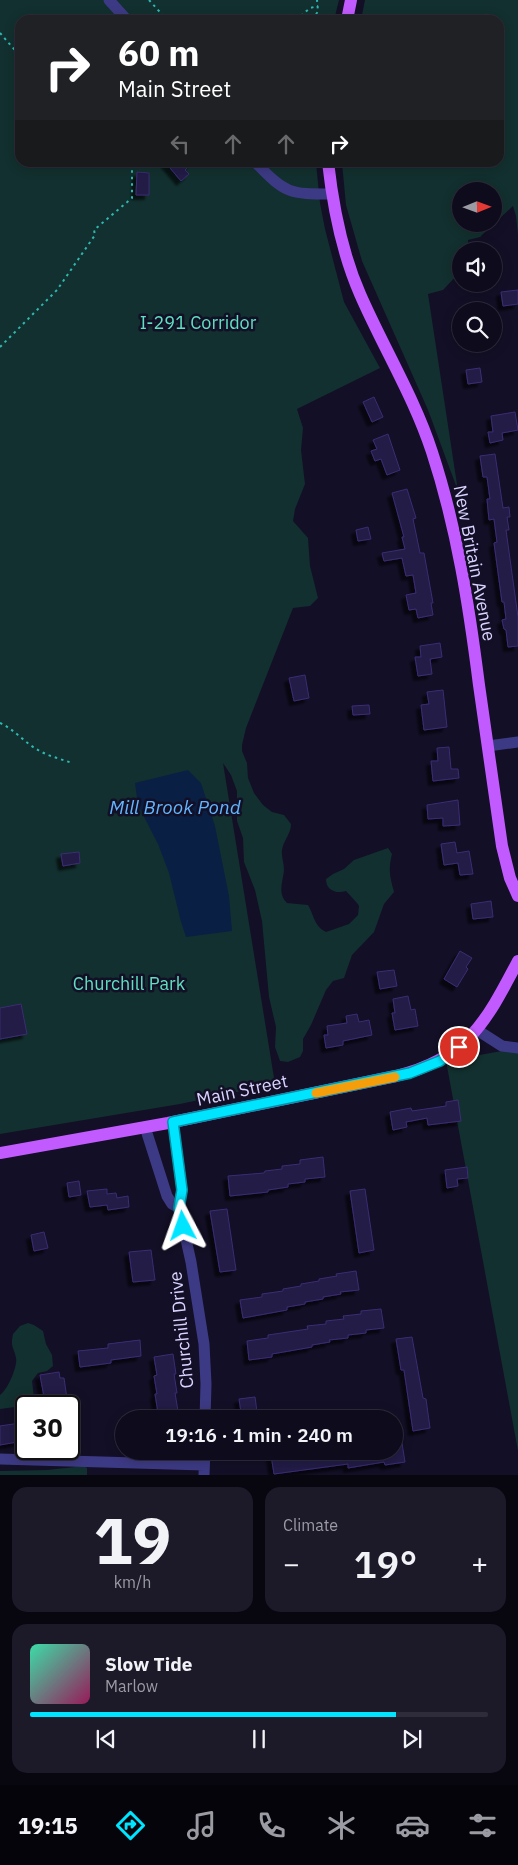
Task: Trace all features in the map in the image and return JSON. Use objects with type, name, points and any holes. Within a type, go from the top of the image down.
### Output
[{"type":"main road","points":[[348,15],[351,0]]},
{"type":"main road","name":"New Britain Avenue","points":[[329,167],[332,194],[348,262],[360,293],[428,441],[450,509],[469,609],[502,846],[510,878],[518,896]]},
{"type":"main road","name":"Main Street","points":[[0,1153],[173,1122],[410,1073],[450,1054],[478,1030],[503,990],[518,961]]},
{"type":"street","points":[[109,0],[122,15]]},
{"type":"street","points":[[260,167],[270,178],[290,192],[298,194],[332,194]]},
{"type":"street","points":[[488,746],[518,742]]},
{"type":"street","points":[[478,1030],[502,1046],[518,1048]]},
{"type":"street","name":"Churchill Drive","points":[[173,1122],[182,1190],[179,1208],[191,1262],[204,1344],[205,1410]]},
{"type":"street","name":"Churchill Drive","points":[[145,1127],[167,1196],[172,1204],[179,1208]]},
{"type":"street","points":[[0,1459],[204,1470]]},
{"type":"path","points":[[149,0],[162,15]]},
{"type":"path","points":[[316,15],[318,11],[318,0]]},
{"type":"path","points":[[302,15],[310,8],[318,6]]},
{"type":"path","points":[[0,33],[15,50]]},
{"type":"path","points":[[0,346],[57,290],[95,235],[94,230],[132,198],[132,169],[134,167]]},
{"type":"path","points":[[0,723],[39,751],[72,763]]},
{"type":"green space","points":[[0,0],[339,0],[335,15],[15,15],[15,167],[316,167],[325,229],[344,302],[380,368],[297,409],[303,428],[301,450],[305,484],[295,509],[293,521],[308,538],[310,566],[318,598],[310,606],[293,608],[246,728],[242,751],[247,763],[248,778],[254,793],[263,805],[272,812],[284,815],[291,824],[282,849],[284,870],[281,891],[287,903],[308,905],[317,923],[326,932],[349,924],[358,915],[359,906],[346,891],[336,892],[330,889],[326,879],[344,869],[354,860],[388,848],[392,854],[390,873],[394,892],[384,904],[374,932],[352,955],[344,978],[333,981],[326,990],[303,1039],[303,1051],[300,1057],[288,1062],[280,1061],[275,1047],[276,1027],[269,997],[262,921],[255,890],[244,862],[243,838],[237,821],[237,791],[231,775],[223,763],[275,1084],[180,1104],[0,1134]]},
{"type":"green space","points":[[365,0],[518,0],[518,235],[513,206],[502,216],[502,182],[452,182],[452,232],[485,232],[480,237],[468,240],[468,242],[452,242],[452,280],[443,290],[428,294],[458,491],[428,410],[362,261],[346,205],[342,167],[504,167],[504,15],[362,15]]},
{"type":"green space","points":[[518,1048],[518,1451],[446,1061]]},
{"type":"green space","points":[[28,1323],[43,1331],[46,1344],[52,1355],[53,1366],[47,1371],[38,1373],[32,1381],[34,1395],[15,1395],[15,1407],[0,1409],[0,1395],[9,1384],[14,1372],[16,1358],[12,1339],[13,1334],[20,1326]]},
{"type":"green space","points":[[84,1466],[87,1468],[87,1475],[0,1475],[0,1471],[47,1470]]},
{"type":"water","name":"Mill Brook Pond","points":[[188,770],[201,783],[215,826],[229,896],[232,931],[186,937],[169,873],[158,844],[138,805],[135,783]]},
{"type":"building","points":[[169,167],[188,167],[185,170],[189,174],[181,181]]},
{"type":"building","points":[[137,172],[149,173],[149,195],[136,195]]},
{"type":"building","points":[[518,290],[518,304],[503,306],[502,292]]},
{"type":"building","points":[[480,368],[482,382],[468,384],[466,370]]},
{"type":"building","points":[[374,397],[383,417],[372,422],[363,402]]},
{"type":"building","points":[[515,412],[518,430],[502,433],[503,440],[490,443],[488,432],[493,432],[491,416]]},
{"type":"building","points":[[388,434],[400,470],[387,475],[381,459],[375,461],[371,451],[377,449],[373,440]]},
{"type":"building","points":[[495,454],[503,508],[509,507],[510,517],[507,517],[509,530],[506,530],[518,617],[518,646],[508,647],[506,630],[502,620],[506,619],[494,543],[497,542],[494,519],[489,520],[487,499],[490,499],[487,477],[483,477],[480,456]]},
{"type":"building","points":[[407,489],[416,518],[413,519],[420,553],[424,553],[433,603],[431,603],[433,615],[418,618],[416,609],[409,610],[406,595],[416,593],[413,575],[406,576],[402,558],[384,561],[382,553],[405,549],[402,537],[404,537],[392,493]]},
{"type":"building","points":[[368,527],[371,539],[358,541],[356,530]]},
{"type":"building","points":[[440,643],[442,657],[430,659],[432,674],[418,676],[415,657],[421,657],[420,646]]},
{"type":"building","points":[[305,675],[309,698],[294,701],[289,678]]},
{"type":"building","points":[[443,690],[447,727],[424,730],[421,705],[429,704],[427,692]]},
{"type":"building","points":[[369,705],[370,714],[353,715],[352,706]]},
{"type":"building","points":[[449,747],[451,769],[458,769],[459,778],[433,781],[431,761],[438,761],[437,748]]},
{"type":"building","points":[[458,800],[460,825],[443,826],[443,818],[428,819],[427,805]]},
{"type":"building","points":[[455,842],[457,853],[469,851],[473,874],[460,875],[458,863],[444,865],[441,844]]},
{"type":"building","points":[[79,852],[80,863],[63,866],[61,854]]},
{"type":"building","points":[[491,901],[493,917],[473,919],[471,904]]},
{"type":"building","points":[[460,951],[472,958],[466,967],[468,969],[457,987],[444,979]]},
{"type":"building","points":[[394,970],[397,986],[380,989],[377,972]]},
{"type":"building","points":[[408,996],[411,1010],[415,1009],[418,1026],[395,1030],[392,1013],[395,1013],[393,999]]},
{"type":"building","points":[[21,1004],[27,1034],[0,1039],[0,1008]]},
{"type":"building","points":[[357,1014],[359,1022],[369,1020],[372,1035],[343,1041],[343,1045],[326,1048],[324,1035],[328,1035],[327,1026],[347,1023],[346,1016]]},
{"type":"building","points":[[458,1100],[461,1121],[428,1125],[427,1118],[406,1122],[407,1127],[393,1130],[390,1112],[411,1108],[412,1111],[446,1106],[446,1102]]},
{"type":"building","points":[[323,1157],[325,1177],[305,1179],[305,1182],[288,1184],[288,1187],[268,1190],[268,1192],[230,1196],[228,1176],[264,1173],[265,1171],[282,1169],[282,1166],[300,1164],[300,1160]]},
{"type":"building","points":[[467,1167],[468,1178],[457,1179],[458,1186],[447,1188],[445,1170]]},
{"type":"building","points":[[79,1181],[81,1195],[69,1197],[67,1183]]},
{"type":"building","points":[[107,1189],[107,1194],[116,1193],[117,1198],[128,1196],[129,1207],[108,1210],[107,1205],[90,1207],[87,1191]]},
{"type":"building","points":[[365,1189],[374,1250],[359,1253],[350,1191]]},
{"type":"building","points":[[227,1209],[236,1270],[220,1272],[210,1211]]},
{"type":"building","points":[[44,1232],[48,1248],[34,1251],[31,1235]]},
{"type":"building","points":[[151,1250],[155,1280],[133,1282],[129,1252]]},
{"type":"building","points":[[356,1271],[359,1290],[340,1292],[341,1294],[287,1307],[287,1310],[243,1318],[240,1300],[262,1297],[262,1294],[283,1291],[283,1289],[301,1286],[301,1284],[319,1281],[319,1279],[337,1276],[336,1274]]},
{"type":"building","points":[[381,1309],[384,1328],[366,1330],[366,1333],[348,1335],[348,1338],[329,1340],[330,1342],[312,1345],[312,1347],[272,1354],[272,1357],[249,1360],[247,1341],[268,1338],[268,1335],[308,1329],[307,1326],[326,1324],[326,1321],[344,1319],[343,1316],[361,1314],[361,1311]]},
{"type":"building","points":[[412,1337],[423,1398],[426,1399],[430,1428],[413,1431],[404,1370],[401,1370],[396,1339]]},
{"type":"building","points":[[140,1340],[141,1356],[111,1360],[111,1363],[80,1367],[78,1351],[108,1348],[108,1344]]},
{"type":"building","points":[[173,1354],[178,1410],[158,1410],[154,1376],[157,1375],[154,1357]]},
{"type":"building","points":[[59,1372],[60,1378],[64,1378],[66,1395],[44,1395],[40,1375]]},
{"type":"building","points":[[255,1397],[257,1410],[241,1410],[239,1399]]},
{"type":"building","points":[[15,1424],[15,1442],[0,1445],[0,1426]]},
{"type":"building","points":[[403,1449],[405,1462],[385,1465],[384,1462],[348,1468],[348,1464],[274,1474],[272,1460],[403,1460]]},
{"type":"slow traffic","points":[[316,1093],[395,1077]]},
{"type":"route","points":[[183,1226],[179,1208],[182,1190],[173,1122],[410,1073],[440,1061],[459,1047]]},
{"type":"park label","name":"I-291 Corridor","points":[[198,322]]},
{"type":"park label","name":"Churchill Park","points":[[129,983]]}]
